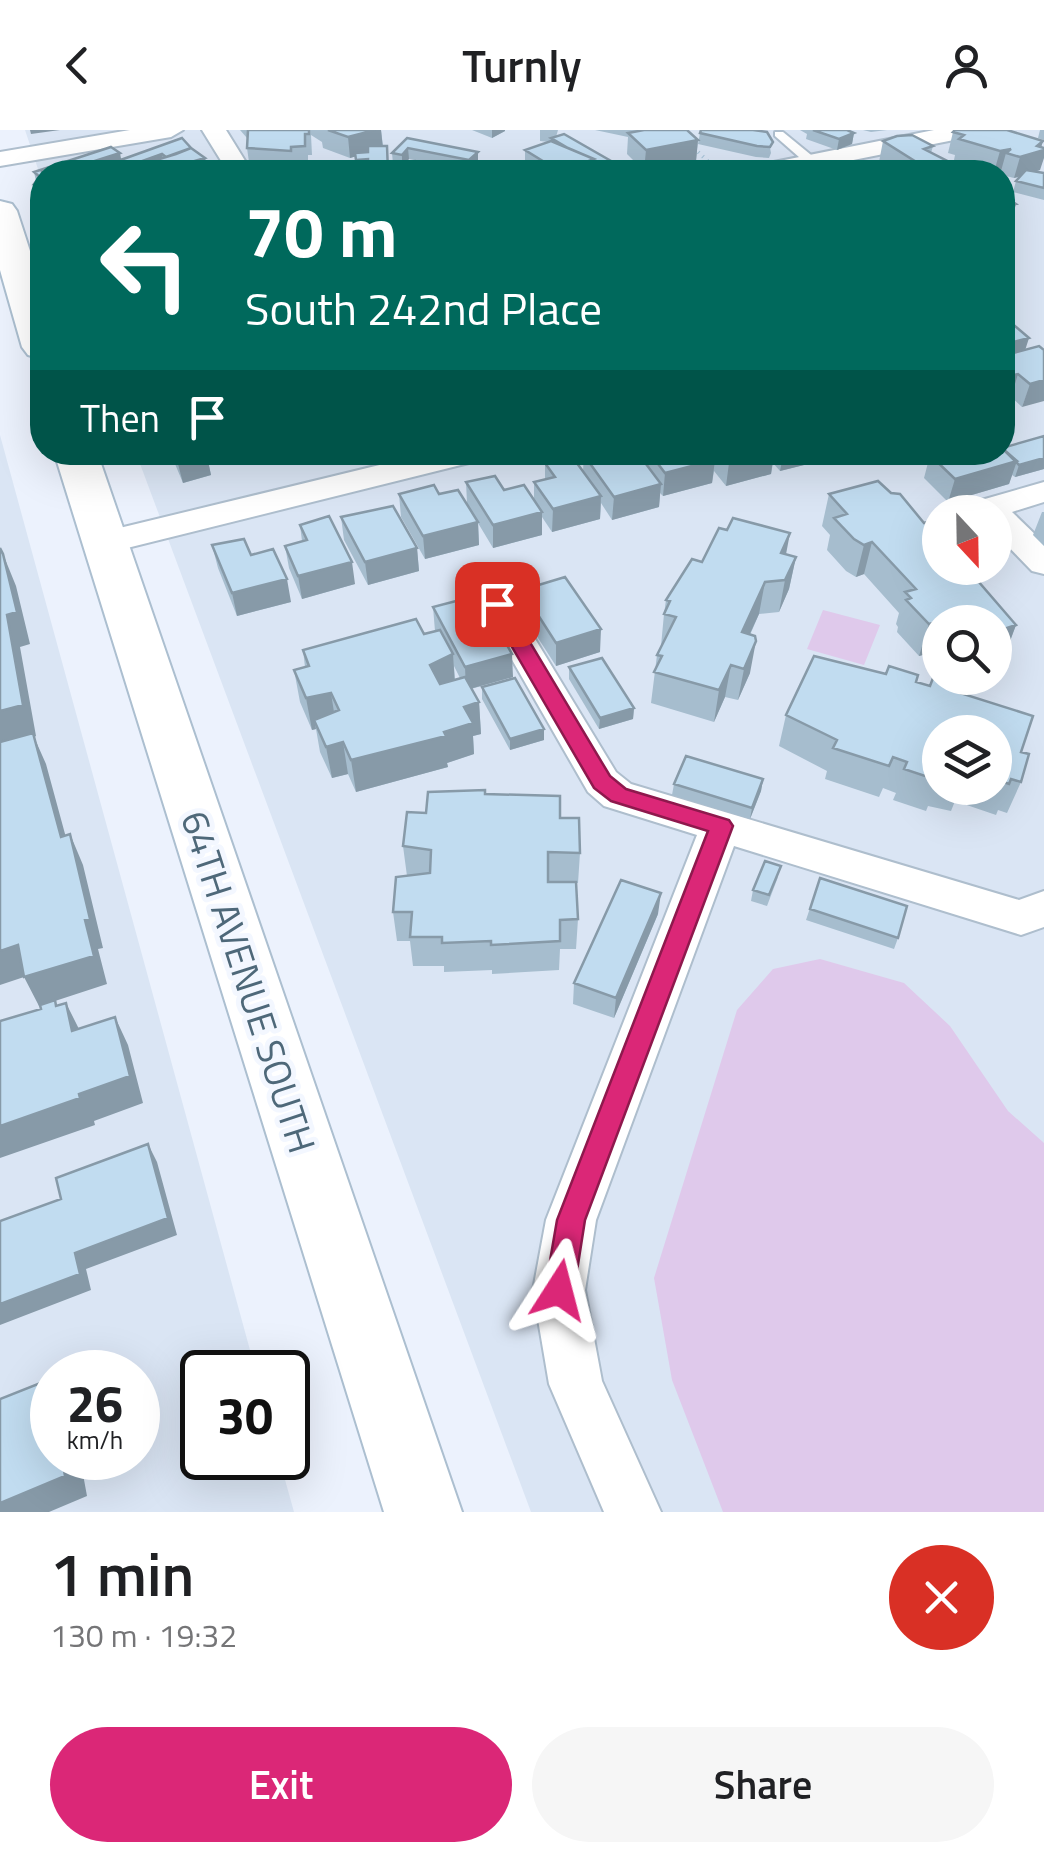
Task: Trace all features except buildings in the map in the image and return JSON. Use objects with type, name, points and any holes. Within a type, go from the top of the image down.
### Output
[{"type":"street","points":[[0,159],[171,130]]},
{"type":"street","points":[[214,130],[233,160]]},
{"type":"street","points":[[822,160],[969,130]]},
{"type":"street","points":[[0,211],[14,301],[30,327]]},
{"type":"street","name":"64TH AVENUE SOUTH","points":[[79,465],[408,1507]]},
{"type":"street","points":[[104,543],[421,465]]},
{"type":"street","points":[[1012,501],[1044,492]]},
{"type":"street","points":[[1012,531],[1044,562]]},
{"type":"street","points":[[497,604],[602,782],[618,795],[1021,918],[1044,908]]},
{"type":"street","points":[[633,1512],[576,1384],[559,1290],[571,1220],[721,826]]},
{"type":"lane","points":[[779,134],[810,160]]},
{"type":"path","points":[[686,140],[707,160]]},
{"type":"shaded area","points":[[25,130],[1044,130],[1044,1512],[531,1512],[140,465],[1015,465],[1015,160],[35,160]]},
{"type":"shaded area","points":[[0,435],[250,1350],[180,1350],[180,1480],[285,1480],[294,1512],[0,1512]]},
{"type":"shaded area","points":[[823,610],[880,625],[864,665],[807,649]]},
{"type":"shaded area","points":[[820,959],[904,983],[950,1026],[1008,1111],[1044,1143],[1044,1512],[723,1512],[672,1380],[654,1278],[737,1010],[773,969]]},
{"type":"route","points":[[497,604],[602,782],[618,795],[721,826],[571,1220],[559,1290]]}]
